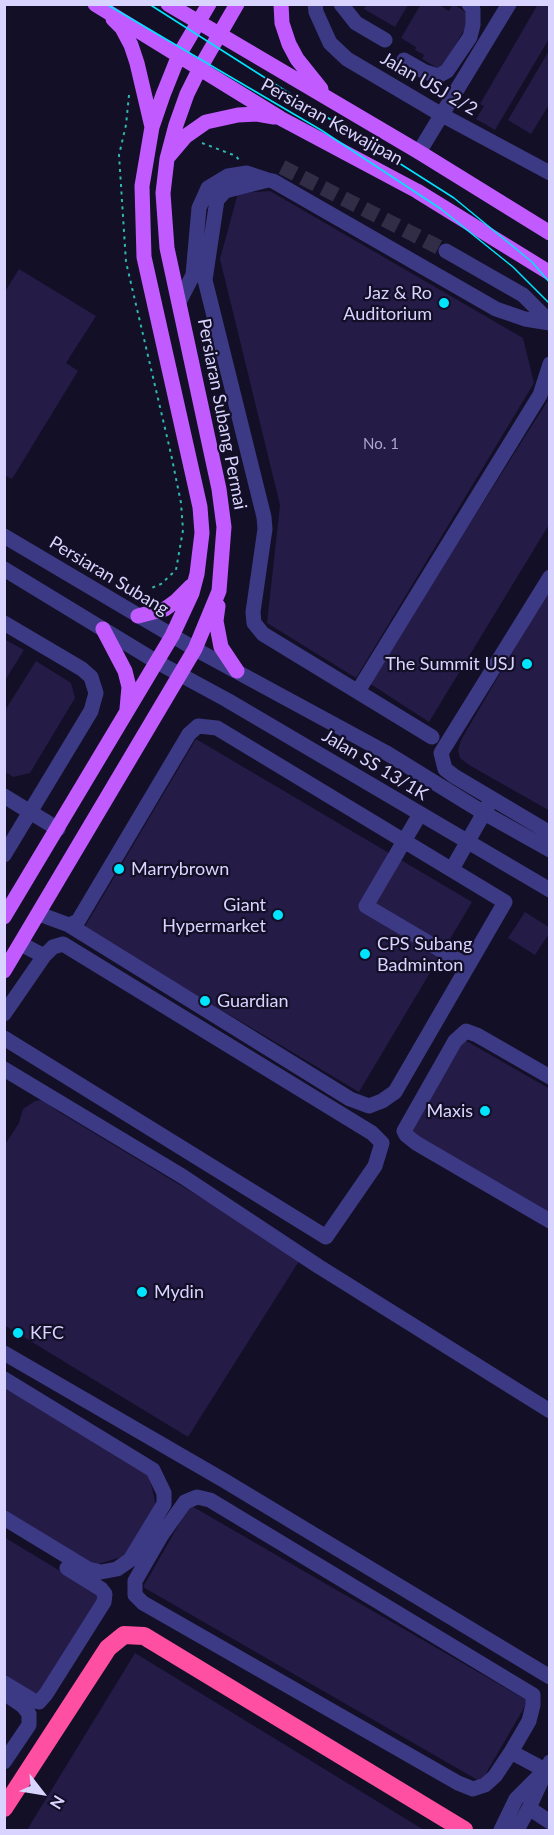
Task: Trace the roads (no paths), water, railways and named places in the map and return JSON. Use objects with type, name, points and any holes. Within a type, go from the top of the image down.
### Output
[{"type":"highway","points":[[4,1808],[108,1648],[124,1635],[144,1636],[464,1830]]},
{"type":"main road","name":"Persiaran Kewajipan","points":[[168,4],[419,152],[549,233]]},
{"type":"main road","points":[[4,917],[172,636],[196,579],[202,533],[200,507],[144,257],[142,186],[152,127],[178,54],[209,4]]},
{"type":"main road","name":"Persiaran Subang Permai","points":[[4,971],[195,649],[219,591],[224,527],[219,489],[167,248],[163,193],[167,159],[176,125],[200,68],[237,4]]},
{"type":"main road","points":[[281,4],[282,23],[297,59],[310,77],[334,102]]},
{"type":"main road","name":"Persiaran Kewajipan","points":[[99,7],[280,118],[417,191],[549,273]]},
{"type":"main road","points":[[99,7],[122,28],[131,45],[152,127]]},
{"type":"main road","points":[[167,159],[186,136],[206,122],[238,115],[257,114],[280,118]]},
{"type":"main road","points":[[138,616],[165,609],[186,592],[196,579]]},
{"type":"main road","points":[[219,591],[216,621],[221,647],[237,671]]},
{"type":"main road","points":[[103,629],[118,656],[129,687],[129,703],[124,717]]},
{"type":"street","name":"Jalan USJ 2/2","points":[[315,4],[316,12],[330,43],[347,59],[442,115],[545,171]]},
{"type":"street","points":[[341,4],[356,23],[385,40]]},
{"type":"street","points":[[404,60],[425,72],[438,76],[447,71],[470,37],[473,9],[469,4]]},
{"type":"street","points":[[419,152],[509,4]]},
{"type":"street","points":[[545,171],[549,155]]},
{"type":"street","points":[[179,302],[193,275],[199,208],[208,188],[228,176],[247,173],[268,180],[496,309],[518,317],[549,322]]},
{"type":"street","points":[[268,180],[225,191],[220,195],[217,200],[205,270],[205,280],[264,517],[265,529],[253,612],[254,622],[263,634],[432,737]]},
{"type":"street","points":[[446,251],[523,295],[549,322]]},
{"type":"street","points":[[358,691],[545,392],[549,364]]},
{"type":"street","name":"Persiaran Subang","points":[[4,536],[195,649]]},
{"type":"street","points":[[4,569],[180,674]]},
{"type":"street","points":[[549,578],[441,753],[446,769],[454,776],[549,833]]},
{"type":"street","points":[[4,623],[82,669],[92,677],[96,693],[91,711],[4,855]]},
{"type":"street","name":"Jalan SS 13/1K","points":[[195,649],[385,752],[549,850]]},
{"type":"street","name":"Jalan SS 13/1K","points":[[180,674],[549,890]]},
{"type":"street","points":[[39,914],[69,925],[351,1099],[369,1106],[395,1092],[505,902],[217,728],[198,726],[189,734],[78,921],[69,925]]},
{"type":"street","points":[[4,796],[58,829]]},
{"type":"street","points":[[452,869],[492,799]]},
{"type":"street","points":[[420,814],[366,906],[468,966]]},
{"type":"street","points":[[21,944],[44,956]]},
{"type":"street","points":[[4,1014],[44,956],[53,948],[63,944],[372,1133],[382,1143],[375,1166],[326,1237],[4,1038]]},
{"type":"street","points":[[549,1077],[477,1035],[466,1031],[455,1041],[404,1131],[416,1143],[549,1221]]},
{"type":"street","points":[[4,1069],[182,1176],[318,1266],[549,1411]]},
{"type":"street","points":[[4,1353],[225,1481],[549,1677]]},
{"type":"street","points":[[4,1379],[153,1470],[164,1493],[164,1504],[130,1560],[117,1569],[101,1572],[88,1569],[4,1518]]},
{"type":"street","points":[[197,1497],[210,1500],[533,1695],[529,1721],[512,1752],[495,1776],[485,1785],[473,1789],[458,1783],[143,1603],[135,1595],[135,1581],[186,1502],[197,1497]]},
{"type":"street","points":[[4,1530],[101,1589],[105,1594],[104,1602],[46,1695],[39,1702],[4,1683]]},
{"type":"street","points":[[4,1694],[23,1706],[29,1714],[29,1725],[4,1762]]},
{"type":"street","points":[[512,1752],[547,1766]]},
{"type":"street","points":[[517,1830],[547,1766]]},
{"type":"street","points":[[501,1830],[516,1799],[547,1766]]},
{"type":"street","points":[[529,1808],[549,1822]]},
{"type":"tunnel","points":[[282,167],[446,251]]},
{"type":"tram line","points":[[106,4],[321,130],[441,209],[513,267],[550,304]]},
{"type":"tram line","points":[[149,4],[454,198],[532,262],[550,283]]},
{"type":"place","name":"Jaz & Ro Auditorium","points":[[444,303]]},
{"type":"place","name":"The Summit USJ","points":[[527,664]]},
{"type":"place","name":"Marrybrown","points":[[119,869]]},
{"type":"place","name":"Giant Hypermarket","points":[[278,915]]},
{"type":"place","name":"CPS Subang Badminton","points":[[365,954]]},
{"type":"place","name":"Guardian","points":[[205,1001]]},
{"type":"place","name":"Maxis","points":[[485,1111]]},
{"type":"place","name":"Mydin","points":[[142,1292]]},
{"type":"place","name":"KFC","points":[[18,1333]]}]
